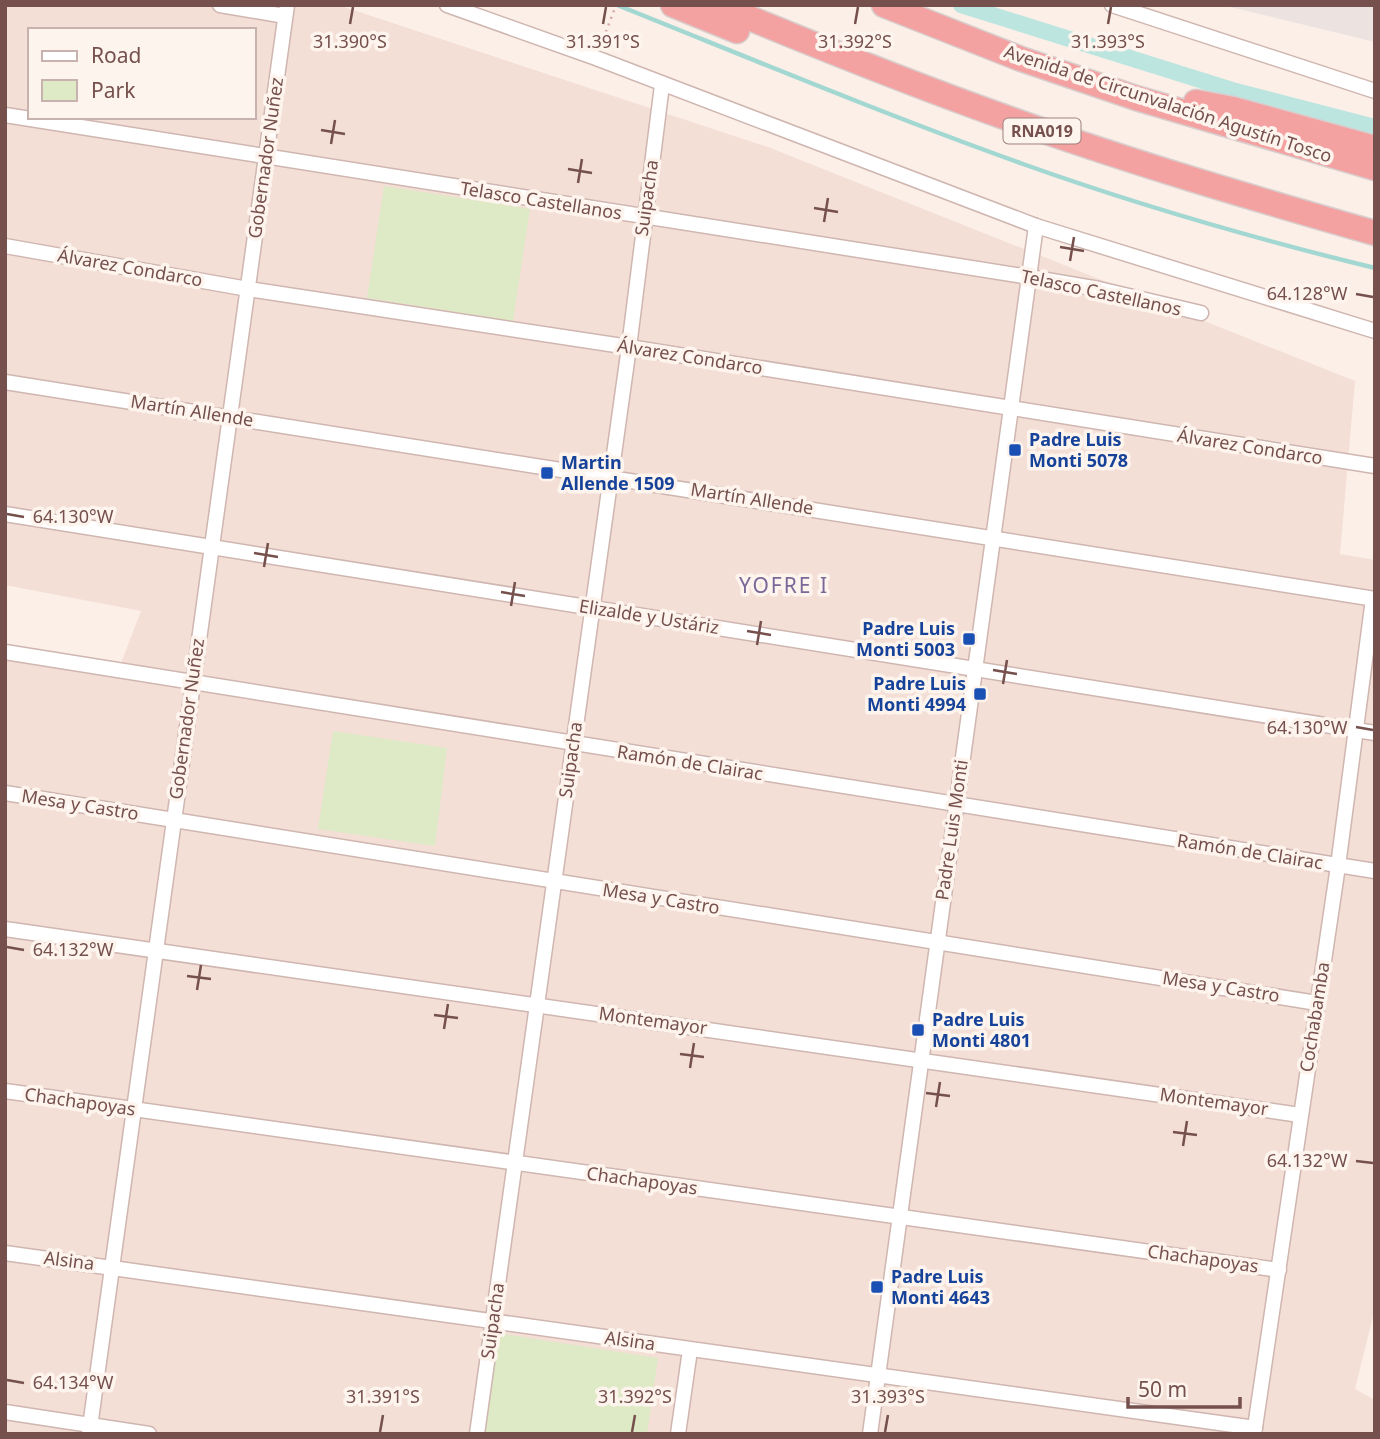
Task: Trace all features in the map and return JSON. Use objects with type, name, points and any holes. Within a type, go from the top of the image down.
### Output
[{"type":"highway","points":[[673,5],[797,55],[931,91]]},
{"type":"highway","name":"RNA019","points":[[718,5],[931,91],[1086,145],[1215,187],[1375,233]]},
{"type":"highway","name":"Avenida de Circunvalación Agustín Tosco","points":[[884,5],[1021,59],[1075,77],[1202,118],[1375,168]]},
{"type":"highway","points":[[895,5],[925,20]]},
{"type":"highway","points":[[1075,77],[1233,109],[1375,148]]},
{"type":"highway","points":[[1086,145],[1244,212],[1375,249]]},
{"type":"street","points":[[220,5],[286,10]]},
{"type":"street","points":[[447,5],[596,58],[1035,226],[1375,331]]},
{"type":"street","points":[[1112,5],[1375,91]]},
{"type":"street","name":"Gobernador Nuñez","points":[[89,1430],[286,10]]},
{"type":"street","name":"Suipacha","points":[[477,1434],[629,347],[643,217],[662,85]]},
{"type":"street","name":"Telasco Castellanos","points":[[5,115],[28,119]]},
{"type":"street","name":"Telasco Castellanos","points":[[30,119],[1029,277],[1099,289],[1201,313]]},
{"type":"street","name":"Padre Luis Monti","points":[[870,1434],[1035,226]]},
{"type":"street","name":"Álvarez Condarco","points":[[5,246],[248,289],[1375,466]]},
{"type":"street","name":"Martín Allende","points":[[5,383],[609,476],[1374,599]]},
{"type":"street","name":"Elizalde y Ustáriz","points":[[5,514],[1375,733]]},
{"type":"street","name":"Cochabamba","points":[[1255,1431],[1338,866],[1374,599]]},
{"type":"street","name":"Ramón de Clairac","points":[[5,652],[1375,872]]},
{"type":"street","name":"Mesa y Castro","points":[[5,793],[1317,1003]]},
{"type":"street","name":"Montemayor","points":[[5,929],[1300,1115]]},
{"type":"street","name":"Chachapoyas","points":[[5,1091],[1279,1269]]},
{"type":"street","name":"Alsina","points":[[5,1253],[113,1266],[1255,1431]]},
{"type":"street","points":[[678,1434],[690,1350]]},
{"type":"street","points":[[5,1412],[89,1430],[149,1434]]},
{"type":"path","points":[[601,44],[616,5]]},
{"type":"shaded area","points":[[5,5],[338,5],[768,147],[1355,381],[1340,554],[1375,560],[1375,1308],[1355,1389],[1375,1400],[1375,1434],[5,1434],[5,644],[121,663],[141,611],[5,585]]},
{"type":"shaded area","points":[[1222,5],[1375,5],[1375,42]]},
{"type":"green space","points":[[384,186],[530,209],[513,321],[367,298]]},
{"type":"green space","points":[[333,731],[447,748],[435,846],[318,829]]},
{"type":"green space","points":[[497,1333],[658,1358],[647,1434],[482,1434]]},
{"type":"waterway","points":[[617,5],[870,106],[1066,179],[1198,220],[1375,268]]},
{"type":"waterway","points":[[961,5],[1232,90],[1375,127]]},
{"type":"place","name":"Padre Luis Monti 5078","points":[[1015,450]]},
{"type":"place","name":"Martin Allende 1509","points":[[547,473]]},
{"type":"place","name":"Padre Luis Monti 5003","points":[[969,639]]},
{"type":"place","name":"Padre Luis Monti 4994","points":[[980,694]]},
{"type":"place","name":"Padre Luis Monti 4801","points":[[918,1030]]},
{"type":"place","name":"Padre Luis Monti 4643","points":[[877,1287]]},
{"type":"district","name":"YOFRE I","points":[[784,586]]}]
